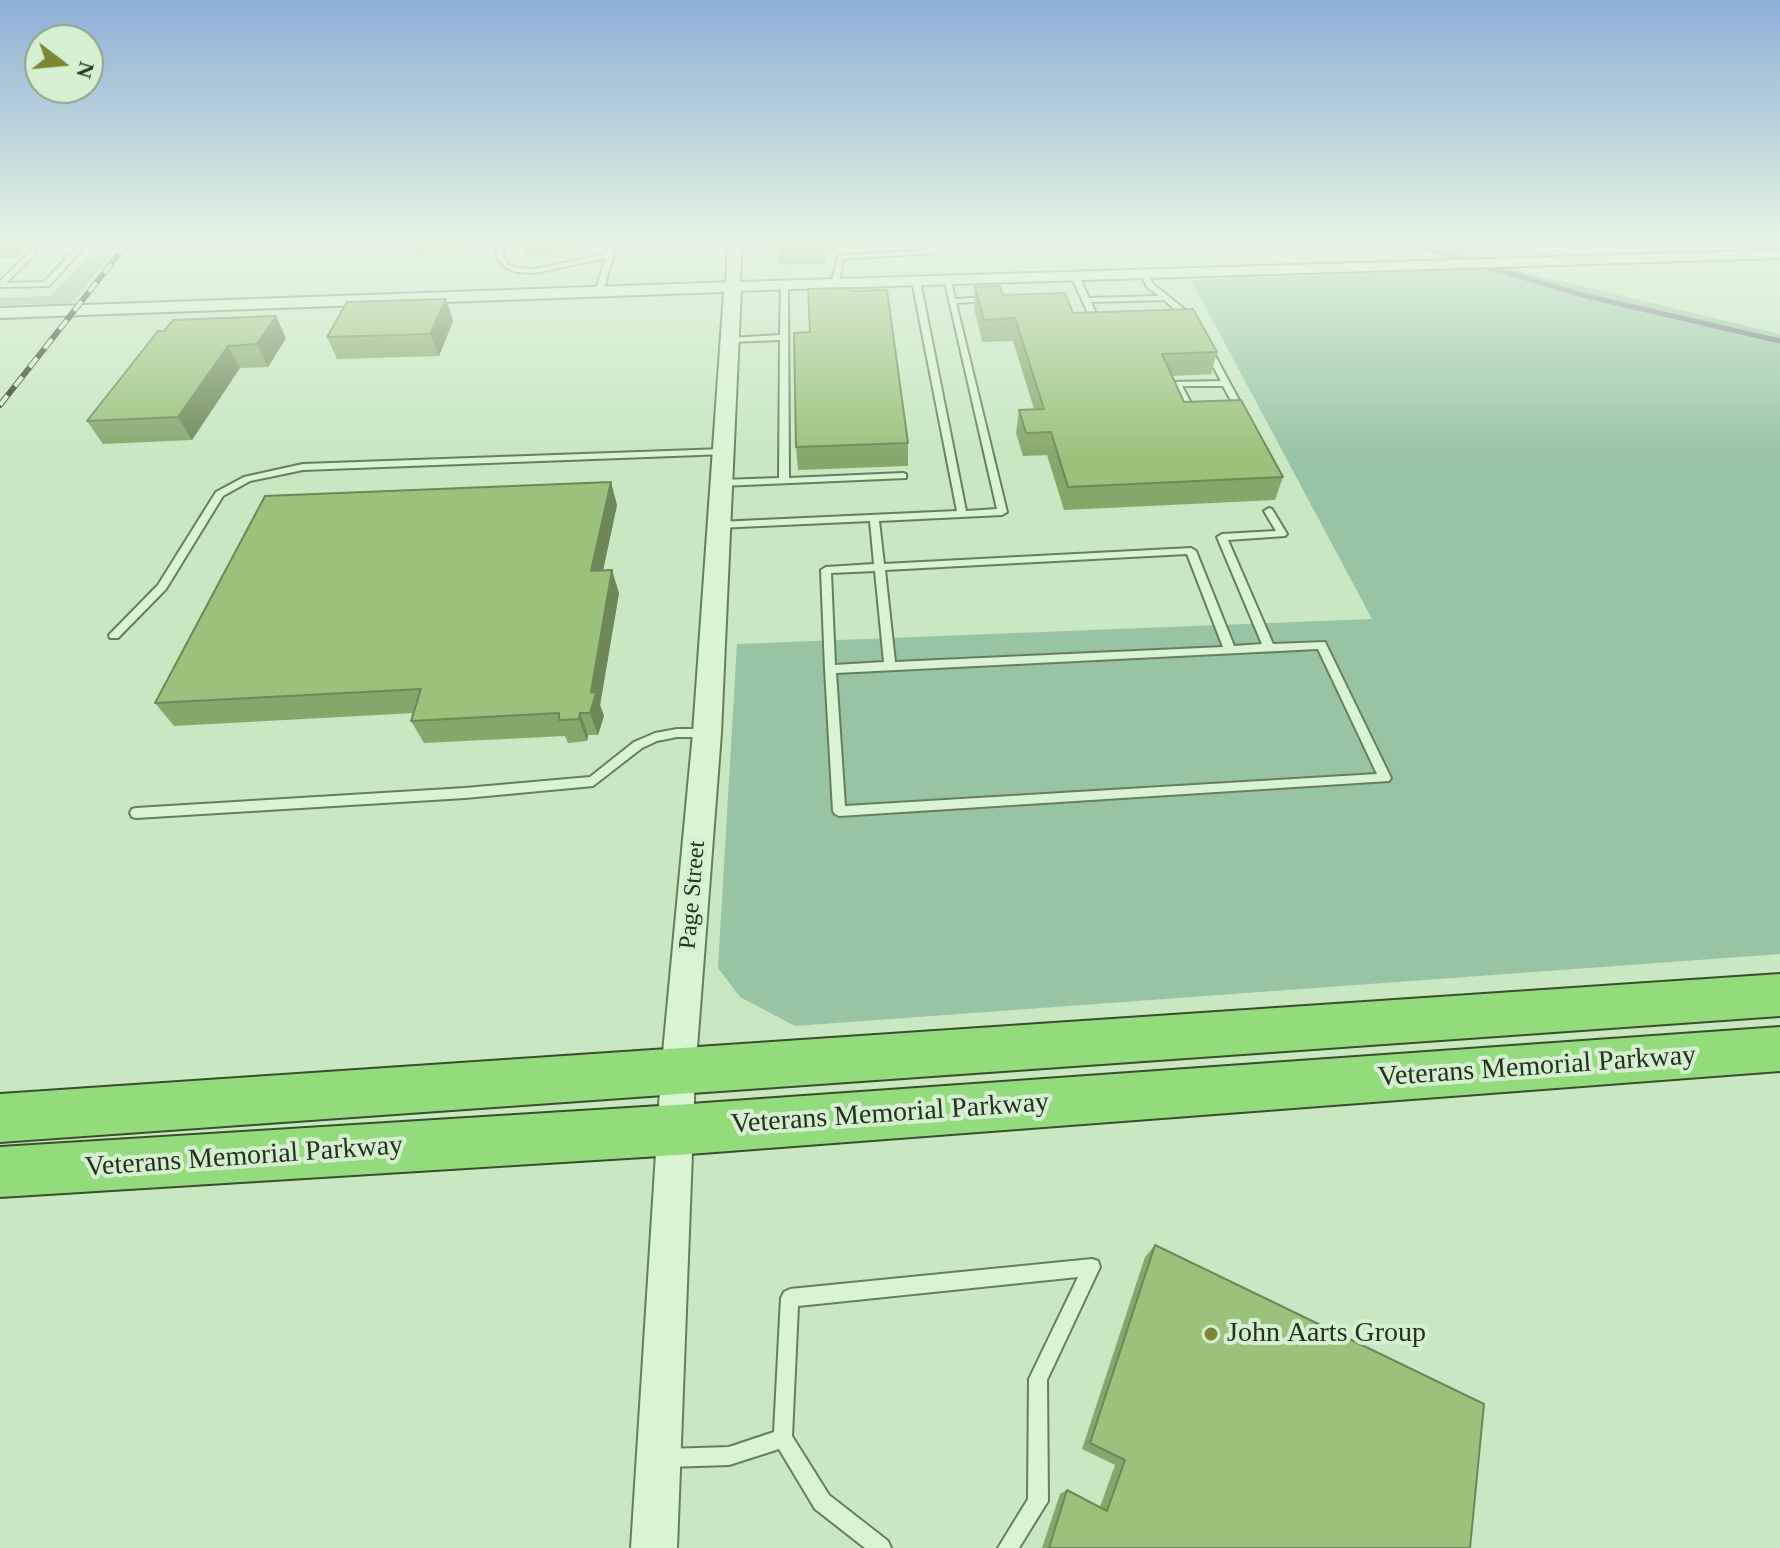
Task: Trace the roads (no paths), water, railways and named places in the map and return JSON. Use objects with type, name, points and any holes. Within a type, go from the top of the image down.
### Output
[{"type":"highway","points":[[0,1118],[678,1074],[1780,995]]},
{"type":"highway","name":"Veterans Memorial Parkway","points":[[0,1172],[676,1130],[1780,1049]]},
{"type":"street","name":"Page Street","points":[[654,1548],[678,1074],[707,733],[732,313]]},
{"type":"lane","points":[[784,481],[785,313]]},
{"type":"lane","points":[[922,313],[962,514]]},
{"type":"lane","points":[[718,525],[1002,512],[955,313]]},
{"type":"lane","points":[[1092,313],[1095,320],[1110,319]]},
{"type":"lane","points":[[1185,313],[1195,324]]},
{"type":"lane","points":[[1172,317],[1188,316]]},
{"type":"lane","points":[[1201,336],[1245,419]]},
{"type":"lane","points":[[730,340],[785,337]]},
{"type":"lane","points":[[1213,407],[1189,408],[1177,384],[1226,383]]},
{"type":"lane","points":[[1226,406],[1238,406]]},
{"type":"lane","points":[[114,635],[162,587],[219,494],[247,479],[303,467],[723,452]]},
{"type":"lane","points":[[721,483],[903,476]]},
{"type":"lane","points":[[1269,511],[1282,534],[1222,537],[1269,648]]},
{"type":"lane","points":[[874,518],[890,666]]},
{"type":"lane","points":[[830,669],[1230,650],[1321,645],[1385,778],[839,811],[830,669],[826,570],[1191,551],[1230,650]]},
{"type":"lane","points":[[136,813],[451,794],[593,781],[638,745],[655,737],[707,733]]},
{"type":"lane","points":[[881,1548],[822,1502],[783,1438],[790,1298],[1092,1267],[1038,1379],[1038,1501],[1008,1548]]},
{"type":"lane","points":[[659,1458],[729,1456],[783,1438]]},
{"type":"waterway","points":[[1661,313],[1780,341]]},
{"type":"railway","points":[[0,405],[72,313]]},
{"type":"place","name":"John Aarts Group","points":[[1211,1334]]}]
